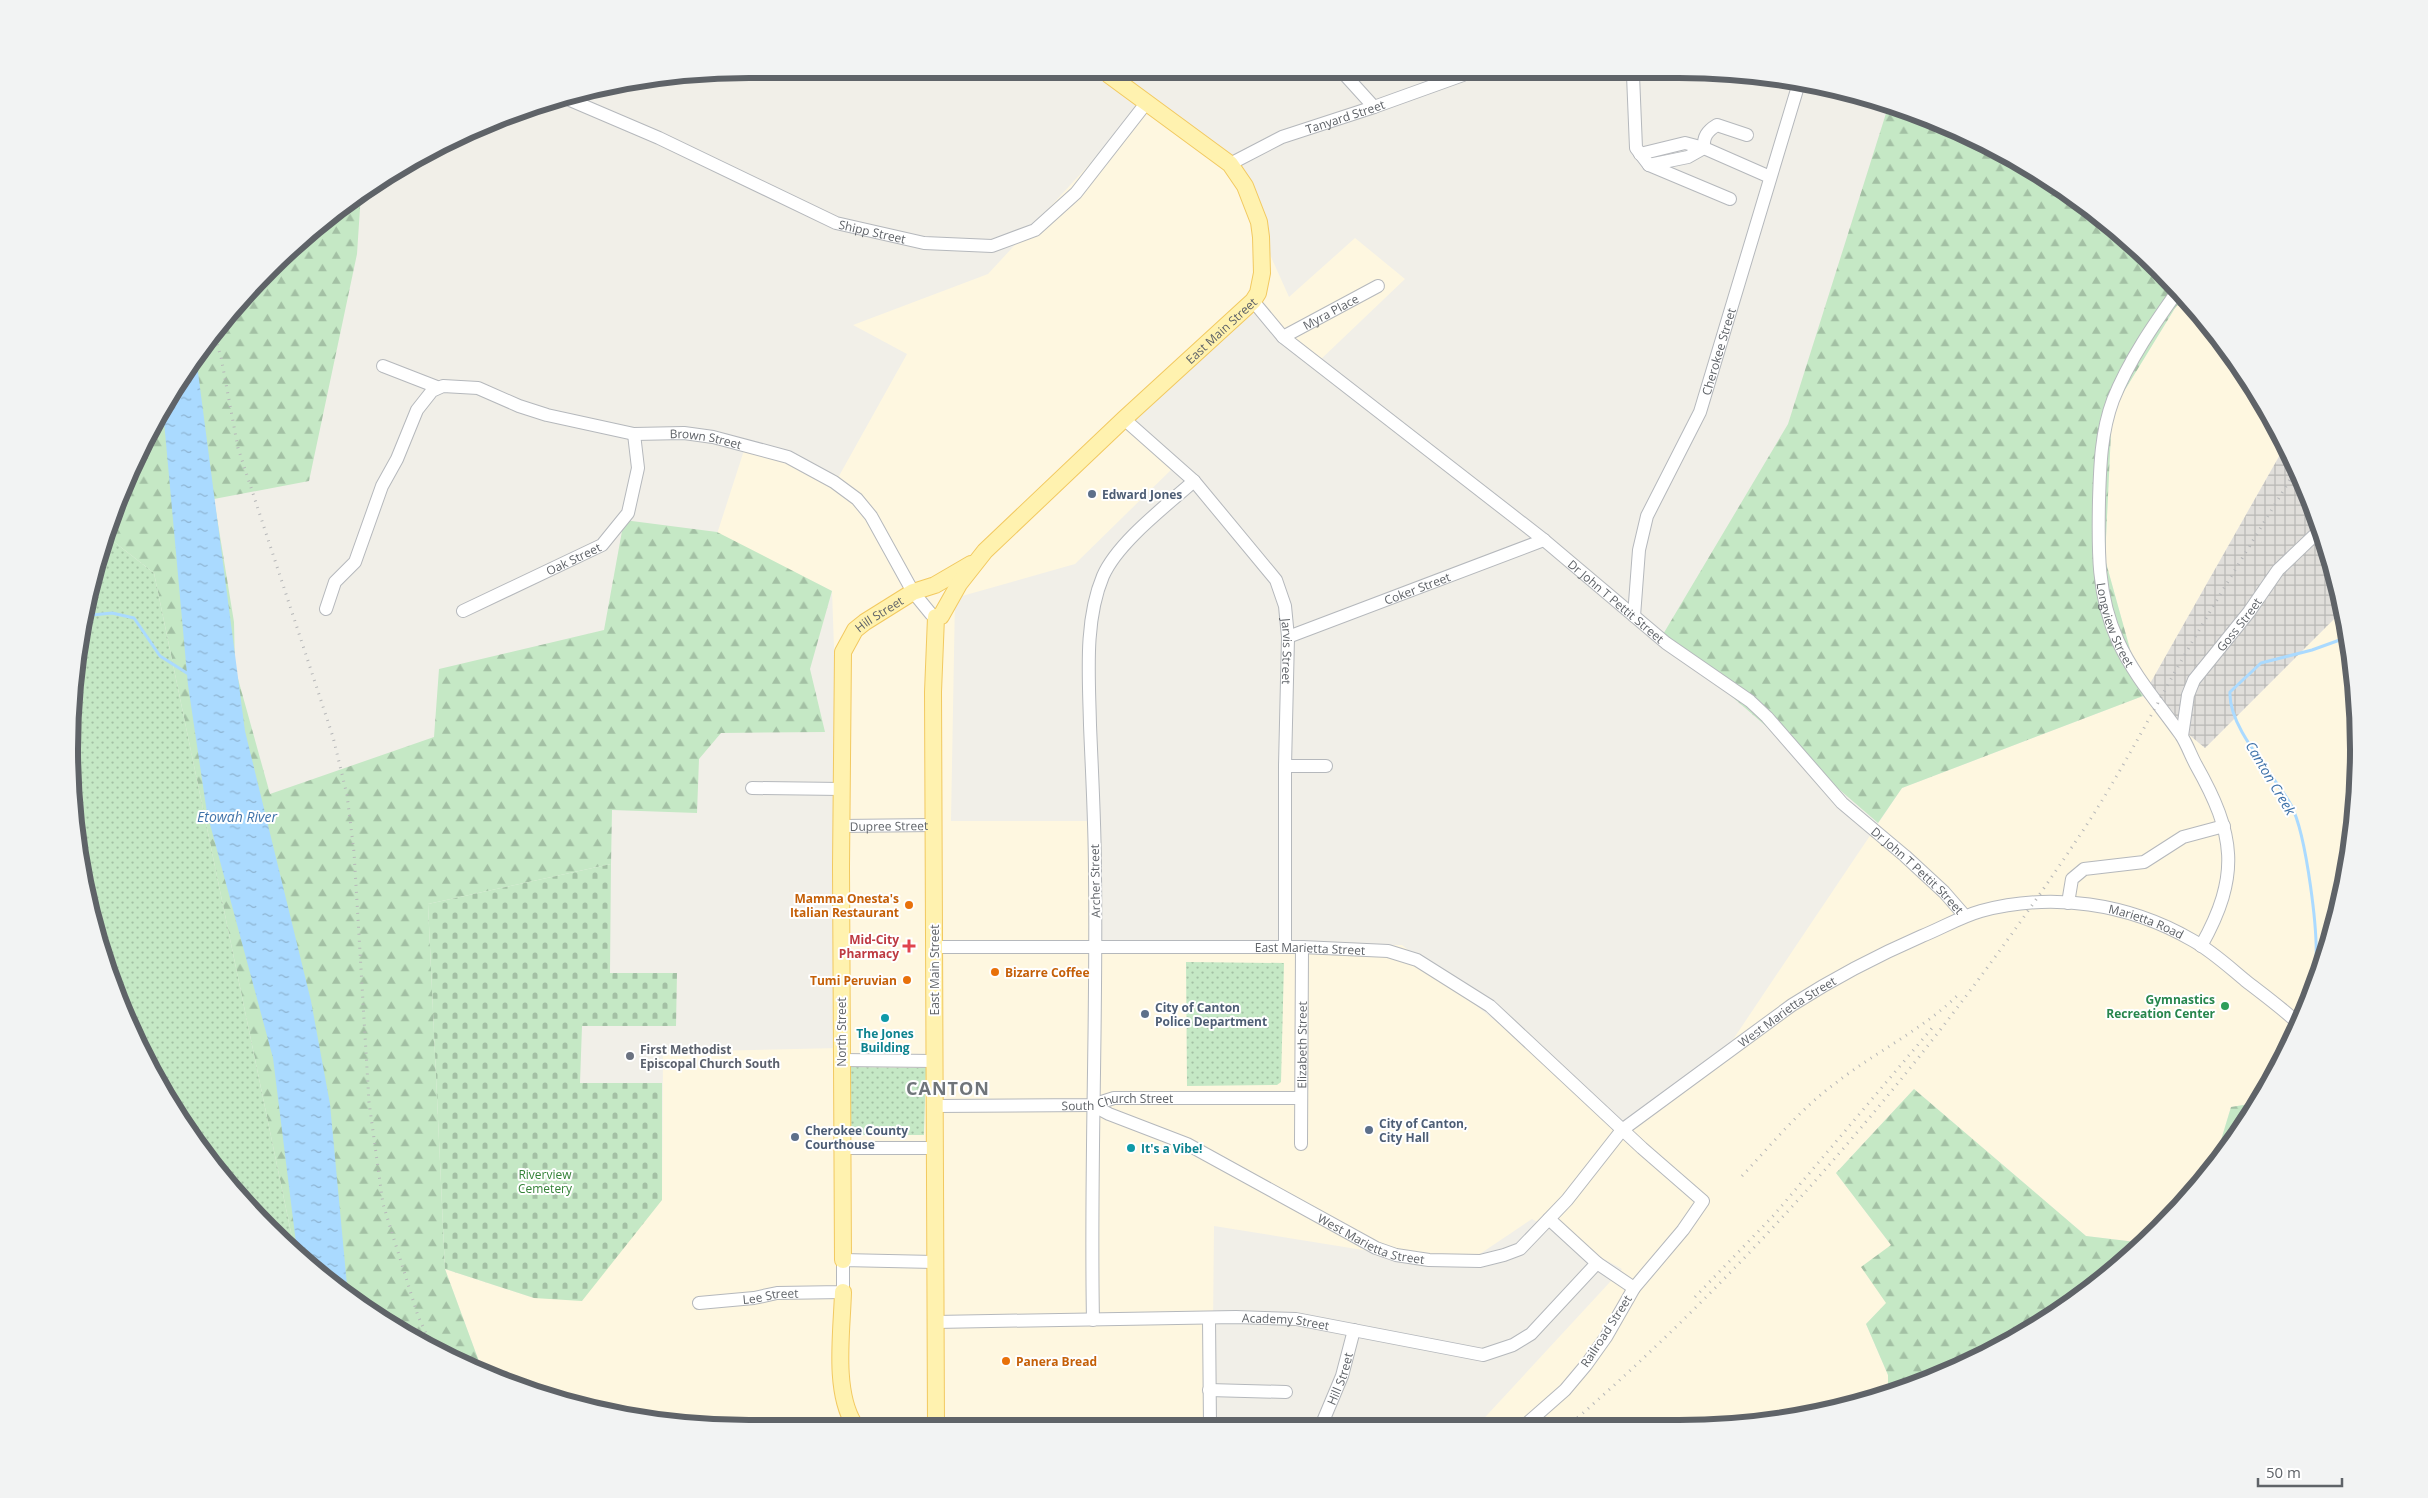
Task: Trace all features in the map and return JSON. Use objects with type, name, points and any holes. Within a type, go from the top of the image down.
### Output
[{"type":"main road","name":"East Main Street","points":[[913,592],[935,585],[974,562],[1124,419],[1253,301],[1258,293],[1262,273],[1259,222],[1245,186],[1230,164],[1113,78]]},
{"type":"main road","name":"East Main Street","points":[[936,1420],[933,692],[936,617],[941,616],[974,562]]},
{"type":"main road","name":"Hill Street","points":[[850,638],[865,622],[913,592]]},
{"type":"main road","name":"North Street","points":[[843,1260],[841,1148],[842,661],[843,652],[850,638]]},
{"type":"main road","name":"North Street","points":[[843,1292],[842,1383],[844,1400],[853,1420]]},
{"type":"street","points":[[1348,78],[1374,107]]},
{"type":"street","name":"Tanyard Street","points":[[1230,164],[1282,137],[1374,107],[1452,78]]},
{"type":"street","points":[[1633,78],[1636,148],[1640,154],[1649,165],[1730,199]]},
{"type":"street","name":"Cherokee Street","points":[[1634,616],[1639,550],[1647,516],[1700,412],[1798,88]]},
{"type":"street","name":"Shipp Street","points":[[575,100],[659,138],[836,223],[924,243],[992,246],[1035,230],[1076,193],[1147,102]]},
{"type":"street","points":[[1704,148],[1703,141],[1708,130],[1716,125],[1747,135]]},
{"type":"street","points":[[1640,154],[1685,143],[1704,148],[1770,177]]},
{"type":"street","points":[[1649,165],[1688,157],[1704,148]]},
{"type":"street","name":"Myra Place","points":[[1283,337],[1378,286]]},
{"type":"street","name":"Longview Street","points":[[2175,296],[2157,319],[2132,361],[2113,400],[2103,435],[2098,557],[2106,608],[2118,641],[2138,677],[2182,736],[2218,807],[2224,826],[2228,866],[2225,890],[2215,922],[2201,946]]},
{"type":"street","name":"Dr John T Pettit Street","points":[[1253,301],[1283,337],[1544,540],[1666,643],[1750,701],[1767,717],[1842,804],[1944,892],[1965,916]]},
{"type":"street","points":[[326,609],[335,582],[355,562],[382,486],[397,459],[417,410],[437,387],[383,366]]},
{"type":"street","name":"Brown Street","points":[[437,387],[461,386],[478,388],[519,406],[634,434],[684,433],[713,437],[788,457],[857,498],[867,510],[913,592]]},
{"type":"street","name":"Jarvis Street","points":[[1124,419],[1194,481],[1276,580],[1285,606],[1288,637],[1285,766],[1285,947]]},
{"type":"street","name":"Oak Street","points":[[463,611],[602,545],[628,513],[638,468],[634,434]]},
{"type":"street","name":"Archer Street","points":[[1093,1320],[1092,1105],[1096,948],[1089,691],[1092,628],[1097,594],[1104,575],[1118,553],[1194,481]]},
{"type":"street","name":"Goss Street","points":[[2182,736],[2188,695],[2194,680],[2249,612],[2278,570],[2315,534]]},
{"type":"street","name":"Coker Street","points":[[1288,637],[1544,540]]},
{"type":"street","points":[[913,592],[931,614],[936,617]]},
{"type":"street","points":[[1285,766],[1326,766]]},
{"type":"street","points":[[752,788],[842,789]]},
{"type":"street","name":"Dupree Street","points":[[841,826],[935,825]]},
{"type":"street","points":[[2068,903],[2072,879],[2084,869],[2144,862],[2183,838],[2224,826]]},
{"type":"street","name":"Marietta Road","points":[[1965,916],[2028,902],[2106,906],[2166,926],[2201,946],[2270,998],[2293,1019]]},
{"type":"street","name":"West Marietta Street","points":[[1092,1105],[1109,1114],[1187,1144],[1376,1248],[1396,1255],[1429,1260],[1480,1261],[1520,1249],[1567,1200],[1622,1130],[1818,988],[1884,952],[1965,916]]},
{"type":"street","name":"East Marietta Street","points":[[934,947],[1302,946],[1388,951],[1417,960],[1490,1006],[1622,1130]]},
{"type":"street","name":"Elizabeth Street","points":[[1301,1144],[1302,946]]},
{"type":"street","points":[[841,1060],[934,1061]]},
{"type":"street","name":"South Church Street","points":[[934,1106],[1092,1105],[1114,1098],[1301,1098]]},
{"type":"street","name":"Railroad Street","points":[[1531,1420],[1564,1390],[1586,1365],[1606,1336],[1634,1288],[1683,1230],[1703,1201],[1622,1130]]},
{"type":"street","points":[[841,1148],[934,1148]]},
{"type":"street","points":[[1549,1219],[1597,1263],[1634,1288]]},
{"type":"street","points":[[843,1260],[934,1262]]},
{"type":"street","name":"North Street","points":[[843,1260],[843,1292]]},
{"type":"street","name":"Academy Street","points":[[935,1322],[1209,1318],[1296,1319],[1483,1355],[1496,1352],[1531,1334],[1597,1263]]},
{"type":"street","name":"Lee Street","points":[[700,1303],[754,1298],[777,1293],[843,1292]]},
{"type":"street","points":[[1209,1318],[1210,1420]]},
{"type":"street","name":"Hill Street","points":[[1324,1420],[1342,1376],[1354,1330]]},
{"type":"street","points":[[1209,1390],[1286,1392]]},
{"type":"shaded area","points":[[1147,102],[1234,159],[1256,223],[1289,297],[1355,238],[1405,279],[1318,362],[1241,304],[1122,414],[1175,466],[1075,564],[955,598],[951,821],[1090,821],[1090,945],[1402,945],[1624,1126],[1730,1044],[1902,788],[2143,696],[2205,748],[2337,616],[2345,661],[2350,749],[2345,837],[2338,880],[2328,923],[2315,965],[2281,1046],[2261,1085],[2249,1104],[2231,1107],[2218,1149],[2212,1158],[2184,1192],[2135,1242],[2086,1236],[1914,1089],[1836,1173],[1891,1245],[1886,1304],[1866,1324],[1888,1375],[1888,1387],[1810,1408],[1767,1415],[1679,1420],[1482,1420],[1622,1269],[1532,1219],[1462,1266],[1214,1226],[1212,1420],[705,1419],[661,1415],[575,1398],[533,1385],[480,1363],[445,1269],[534,1298],[662,1200],[663,1052],[840,1048],[841,847],[832,591],[717,534],[747,441],[839,476],[907,354],[853,325],[988,274]]},
{"type":"shaded area","points":[[2180,302],[2190,313],[2177,305]]},
{"type":"shaded area","points":[[2177,305],[2190,313],[2212,340],[2261,413],[2281,453],[2143,696],[2105,559],[2112,411]]},
{"type":"shaded area","points":[[2281,453],[2315,533],[2328,575],[2337,616],[2205,748],[2143,696]]},
{"type":"green space","points":[[1887,110],[1936,129],[2015,167],[2088,216],[2122,244],[2180,302],[2112,411],[2105,559],[2143,696],[1902,788],[1878,823],[1662,636],[1788,424]]},
{"type":"green space","points":[[360,202],[357,254],[309,481],[214,499],[234,622],[235,668],[270,794],[434,737],[439,669],[604,630],[624,520],[717,532],[832,591],[810,669],[825,732],[721,733],[699,759],[697,813],[612,810],[611,864],[428,904],[445,1269],[480,1363],[413,1331],[376,1307],[340,1282],[293,1242],[154,573],[111,539],[129,492],[167,413],[216,340],[244,306],[306,244]]},
{"type":"green space","points":[[111,539],[154,573],[293,1242],[244,1192],[216,1158],[167,1085],[129,1006],[113,965],[100,923],[90,880],[83,837],[79,793],[79,705],[83,661],[90,618]]},
{"type":"green space","name":"Riverview Cemetery","points":[[611,864],[610,973],[677,973],[676,1026],[582,1026],[580,1083],[662,1083],[662,1200],[582,1301],[534,1298],[445,1269],[428,904]]},
{"type":"green space","points":[[1186,962],[1284,963],[1281,1082],[1277,1085],[1187,1086]]},
{"type":"green space","points":[[849,1067],[926,1068],[924,1135],[848,1135]]},
{"type":"green space","points":[[1914,1089],[2086,1236],[2135,1242],[2088,1282],[2015,1331],[1936,1369],[1888,1387],[1888,1375],[1866,1324],[1886,1303],[1861,1267],[1891,1245],[1836,1173]]},
{"type":"green space","points":[[2249,1104],[2218,1149],[2231,1107]]},
{"type":"water","name":"Etowah River","points":[[197,367],[245,731],[311,1001],[330,1104],[347,1287],[296,1245],[273,1058],[207,813],[188,685],[164,419]]},
{"type":"waterway","points":[[91,615],[112,613],[134,618],[160,656],[190,675]]},
{"type":"waterway","name":"Canton Creek","points":[[2315,964],[2314,911],[2307,861],[2297,819],[2291,805],[2253,750],[2236,720],[2231,706],[2230,692],[2261,663],[2312,650],[2341,639]]},
{"type":"railway","points":[[216,340],[221,357],[238,448],[333,737],[347,795],[354,852],[369,1102],[383,1204],[418,1316],[429,1339]]},
{"type":"railway","points":[[1575,1420],[1641,1360],[1712,1291],[1781,1219],[1911,1067],[1972,989],[2086,826],[2202,626],[2292,477]]},
{"type":"railway","points":[[1742,1176],[1787,1127],[1824,1092],[1852,1071],[1916,1029],[1960,993]]},
{"type":"railway","points":[[1695,1297],[1774,1215],[1933,1027]]},
{"type":"place","name":"Edward Jones","points":[[1092,494]]},
{"type":"place","name":"Mamma Onesta's Italian Restaurant","points":[[909,905]]},
{"type":"place","name":"Mid-City Pharmacy","points":[[909,946]]},
{"type":"place","name":"Bizarre Coffee","points":[[995,972]]},
{"type":"place","name":"Tumi Peruvian","points":[[907,980]]},
{"type":"place","name":"Gymnastics Recreation Center","points":[[2225,1006]]},
{"type":"place","name":"City of Canton Police Department","points":[[1145,1014]]},
{"type":"place","name":"The Jones Building","points":[[885,1018]]},
{"type":"place","name":"First Methodist Episcopal Church South","points":[[630,1056]]},
{"type":"place","name":"City of Canton, City Hall","points":[[1369,1130]]},
{"type":"place","name":"Cherokee County Courthouse","points":[[795,1137]]},
{"type":"place","name":"It's a Vibe!","points":[[1131,1148]]},
{"type":"place","name":"Panera Bread","points":[[1006,1361]]},
{"type":"district","name":"CANTON","points":[[948,1088]]}]
